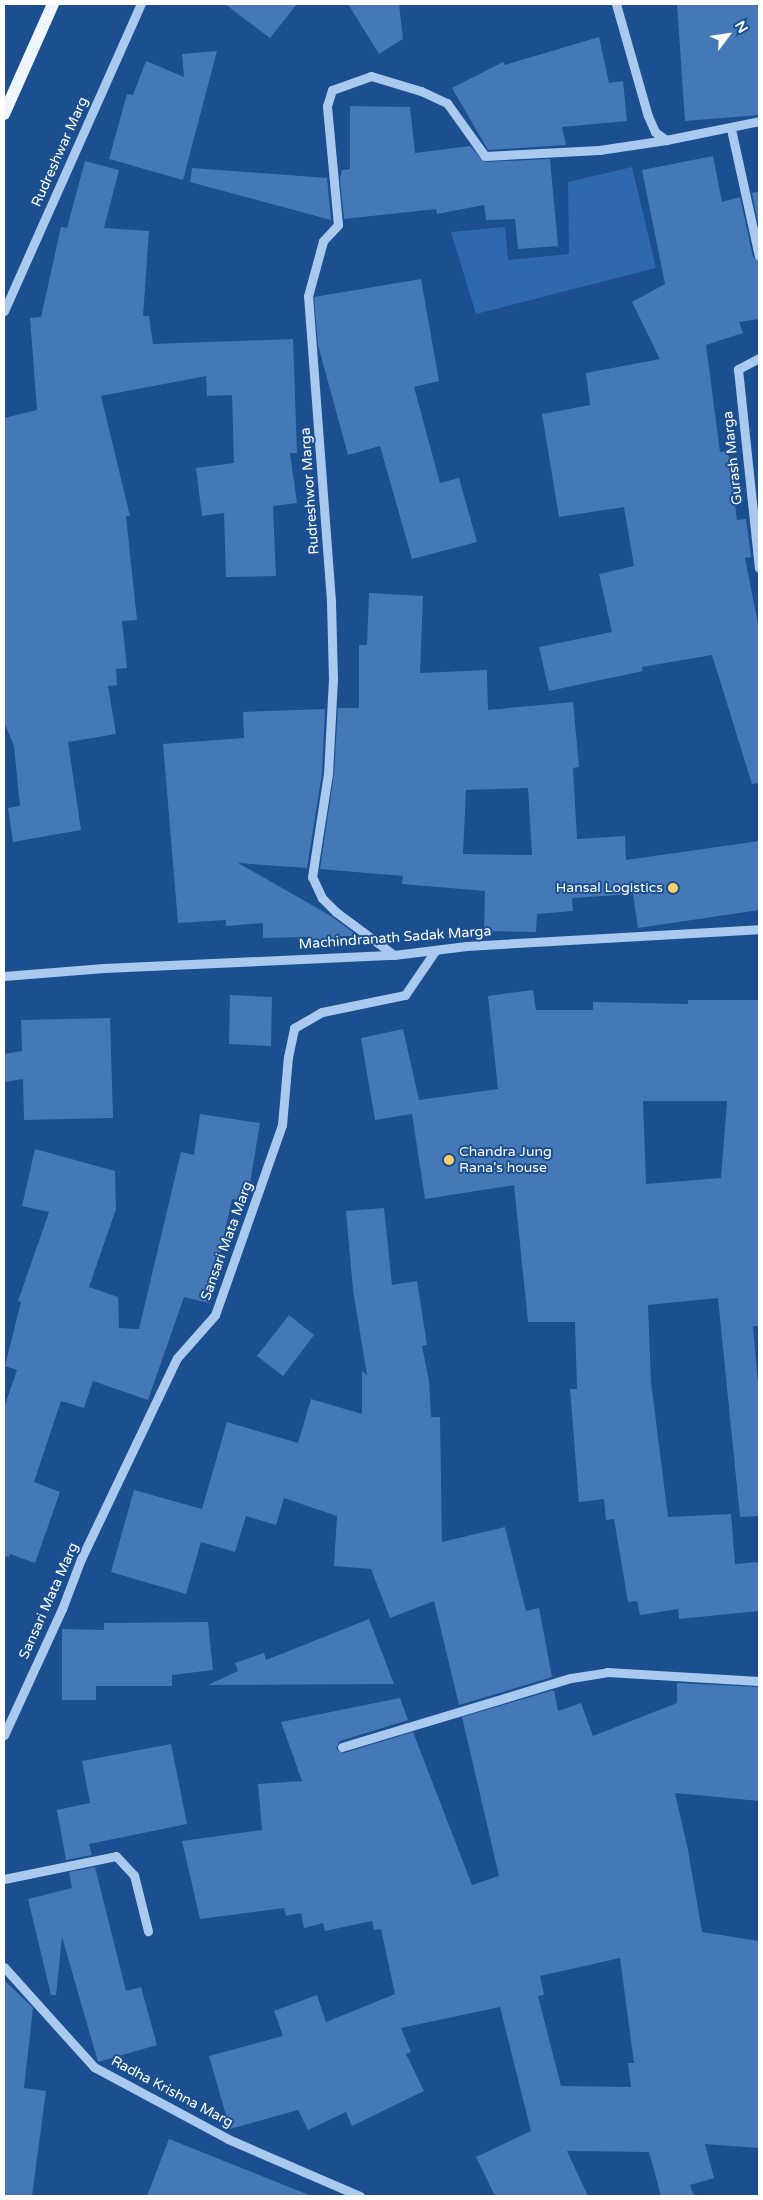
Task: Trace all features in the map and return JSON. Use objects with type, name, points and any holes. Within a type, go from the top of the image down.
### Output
[{"type":"main road","points":[[4,114],[53,4]]},
{"type":"street","name":"Rudreshwar Marg","points":[[4,311],[141,4]]},
{"type":"street","points":[[616,4],[648,116],[655,132],[666,140],[731,129],[759,121]]},
{"type":"street","name":"Rudreshwor Marga","points":[[394,955],[336,912],[322,898],[312,877],[328,774],[333,679],[331,591],[308,296],[323,241],[338,225],[327,106],[332,90],[370,76],[421,91],[447,103],[485,156],[599,150],[666,140]]},
{"type":"street","points":[[731,129],[759,256]]},
{"type":"street","name":"Gurash Marga","points":[[759,358],[738,369],[759,568]]},
{"type":"street","name":"Machindranath Sadak Marga","points":[[4,976],[104,968],[394,955],[466,946],[759,929]]},
{"type":"street","name":"Sansari Mata Marg","points":[[4,1735],[62,1609],[81,1559],[177,1358],[215,1315],[282,1125],[288,1057],[294,1028],[322,1012],[405,995],[435,951]]},
{"type":"street","points":[[342,1747],[570,1678],[607,1672],[759,1681]]},
{"type":"street","points":[[4,1878],[116,1856],[134,1875],[148,1931]]},
{"type":"street","name":"Radha Krishna Marg","points":[[4,1967],[94,2066],[228,2139],[360,2196]]},
{"type":"shaded area","points":[[632,167],[656,268],[476,314],[451,232],[505,227],[508,260],[569,254],[568,182]]},
{"type":"building","points":[[225,4],[297,4],[270,38]]},
{"type":"building","points":[[348,4],[399,4],[403,39],[379,54]]},
{"type":"building","points":[[677,4],[759,4],[759,115],[685,121]]},
{"type":"building","points":[[599,37],[609,83],[623,81],[627,121],[562,127],[566,145],[488,150],[452,88],[503,62],[505,65]]},
{"type":"building","points":[[217,51],[183,180],[109,159],[127,94],[133,95],[146,61],[184,77],[182,54]]},
{"type":"building","points":[[350,106],[410,107],[415,153],[470,146],[485,162],[550,159],[558,246],[518,249],[515,219],[486,220],[484,205],[437,214],[436,209],[344,219],[340,179],[342,170],[350,169]]},
{"type":"building","points":[[713,156],[722,202],[740,197],[753,257],[759,262],[759,319],[739,322],[743,333],[706,345],[720,452],[728,451],[737,520],[746,519],[751,557],[745,558],[759,629],[759,783],[752,784],[712,655],[642,667],[643,671],[549,691],[539,647],[612,632],[599,574],[634,566],[624,507],[559,517],[542,414],[590,405],[586,373],[660,359],[632,302],[665,284],[642,170]]},
{"type":"building","points":[[85,161],[119,170],[104,228],[149,231],[143,316],[149,316],[153,344],[293,339],[297,453],[290,453],[297,503],[273,506],[276,576],[226,577],[224,513],[202,516],[196,468],[234,463],[232,395],[207,396],[206,376],[101,396],[130,516],[126,516],[137,620],[122,621],[127,668],[116,669],[117,685],[108,686],[116,734],[68,742],[81,830],[13,842],[8,808],[20,806],[14,746],[4,722],[4,418],[37,410],[30,318],[41,317],[61,227],[67,228]]},
{"type":"building","points":[[192,168],[327,178],[331,220],[190,182]]},
{"type":"building","points":[[759,191],[759,228],[752,193]]},
{"type":"building","points":[[421,279],[439,381],[414,387],[440,483],[459,478],[477,542],[412,559],[380,446],[348,455],[318,345],[314,297]]},
{"type":"building","points":[[369,593],[423,596],[420,673],[487,670],[488,710],[573,702],[579,767],[573,768],[577,839],[625,836],[626,860],[759,841],[759,910],[638,928],[633,894],[572,898],[573,911],[537,914],[536,932],[484,931],[485,891],[402,884],[403,876],[320,869],[334,774],[338,708],[359,708],[359,645],[367,645]],"holes":[[[528,788],[532,855],[463,854],[466,790]]]},
{"type":"building","points":[[325,709],[322,773],[307,868],[238,863],[331,916],[358,936],[337,936],[337,944],[309,945],[308,937],[263,938],[263,923],[226,926],[226,920],[178,923],[163,744],[244,738],[243,712]]},
{"type":"building","points":[[533,990],[536,1010],[593,1010],[593,1002],[688,1004],[688,1000],[759,1000],[759,1326],[753,1326],[759,1395],[759,1516],[740,1517],[718,1298],[648,1305],[651,1382],[668,1517],[731,1514],[735,1564],[759,1562],[759,1611],[679,1619],[678,1609],[640,1615],[637,1601],[628,1602],[614,1519],[606,1520],[604,1499],[579,1502],[570,1389],[577,1389],[575,1322],[528,1322],[514,1185],[425,1199],[412,1114],[375,1120],[361,1038],[403,1029],[419,1100],[498,1089],[488,996]],"holes":[[[643,1101],[727,1101],[721,1178],[646,1184]]]},
{"type":"building","points":[[230,995],[272,997],[271,1046],[229,1044]]},
{"type":"building","points":[[110,1018],[113,1118],[24,1120],[23,1079],[4,1082],[4,1054],[22,1051],[21,1020]]},
{"type":"building","points":[[200,1114],[260,1123],[247,1201],[232,1199],[209,1303],[184,1297],[148,1400],[93,1381],[84,1408],[61,1401],[34,1482],[60,1492],[35,1563],[10,1554],[9,1557],[4,1556],[4,1408],[17,1370],[5,1366],[21,1302],[18,1301],[49,1212],[22,1206],[35,1149],[115,1171],[116,1209],[89,1287],[118,1297],[119,1328],[139,1329],[181,1152],[194,1155]]},
{"type":"building","points":[[384,1208],[392,1285],[417,1281],[427,1345],[422,1346],[429,1381],[431,1417],[440,1417],[442,1542],[505,1527],[526,1611],[539,1608],[552,1677],[459,1705],[434,1601],[390,1618],[371,1569],[334,1566],[337,1516],[284,1498],[276,1525],[246,1516],[235,1552],[201,1542],[186,1594],[111,1572],[134,1490],[202,1509],[227,1422],[298,1443],[311,1399],[362,1414],[362,1371],[367,1375],[353,1290],[346,1211]]},
{"type":"building","points":[[289,1315],[314,1335],[283,1376],[257,1356]]},
{"type":"building","points":[[369,1619],[394,1684],[208,1685],[238,1671],[235,1663],[264,1653],[266,1660]]},
{"type":"building","points":[[208,1622],[213,1670],[172,1675],[172,1686],[96,1686],[96,1700],[62,1700],[62,1629],[104,1630],[104,1623]]},
{"type":"building","points":[[677,1683],[759,1687],[759,1801],[675,1793],[688,1850],[702,1932],[759,1941],[759,2148],[705,2144],[714,2178],[690,2185],[694,2196],[661,2196],[649,2152],[567,2151],[588,2196],[495,2196],[476,2157],[531,2131],[500,2007],[401,2028],[411,2052],[406,2054],[424,2091],[352,2126],[346,2112],[308,2130],[298,2110],[230,2129],[209,2056],[283,2036],[274,2011],[317,1995],[326,2022],[395,1994],[381,1929],[374,1930],[372,1921],[325,1931],[323,1923],[304,1928],[301,1913],[286,1916],[284,1908],[200,1919],[182,1841],[262,1830],[258,1784],[302,1781],[281,1722],[400,1698],[408,1720],[340,1741],[336,1749],[344,1753],[413,1732],[472,1885],[499,1876],[462,1717],[554,1690],[558,1711],[581,1703],[593,1736],[677,1703]],"holes":[[[620,1958],[634,2063],[628,2063],[631,2087],[561,2086],[538,1996],[544,1995],[540,1976]]]},
{"type":"building","points":[[171,1744],[187,1824],[89,1844],[92,1855],[66,1860],[57,1810],[90,1803],[82,1761]]},
{"type":"building","points":[[95,1867],[126,1991],[141,1987],[157,2045],[98,2062],[62,1937],[56,1995],[51,1995],[28,1899],[72,1888],[69,1872]]},
{"type":"building","points":[[4,1980],[33,2008],[24,2088],[46,2091],[32,2196],[4,2196]]},
{"type":"building","points":[[169,2139],[309,2195],[309,2196],[147,2196]]},
{"type":"place","name":"Hansal Logistics","points":[[673,888]]},
{"type":"place","name":"Chandra Jung Rana's house","points":[[449,1160]]}]
